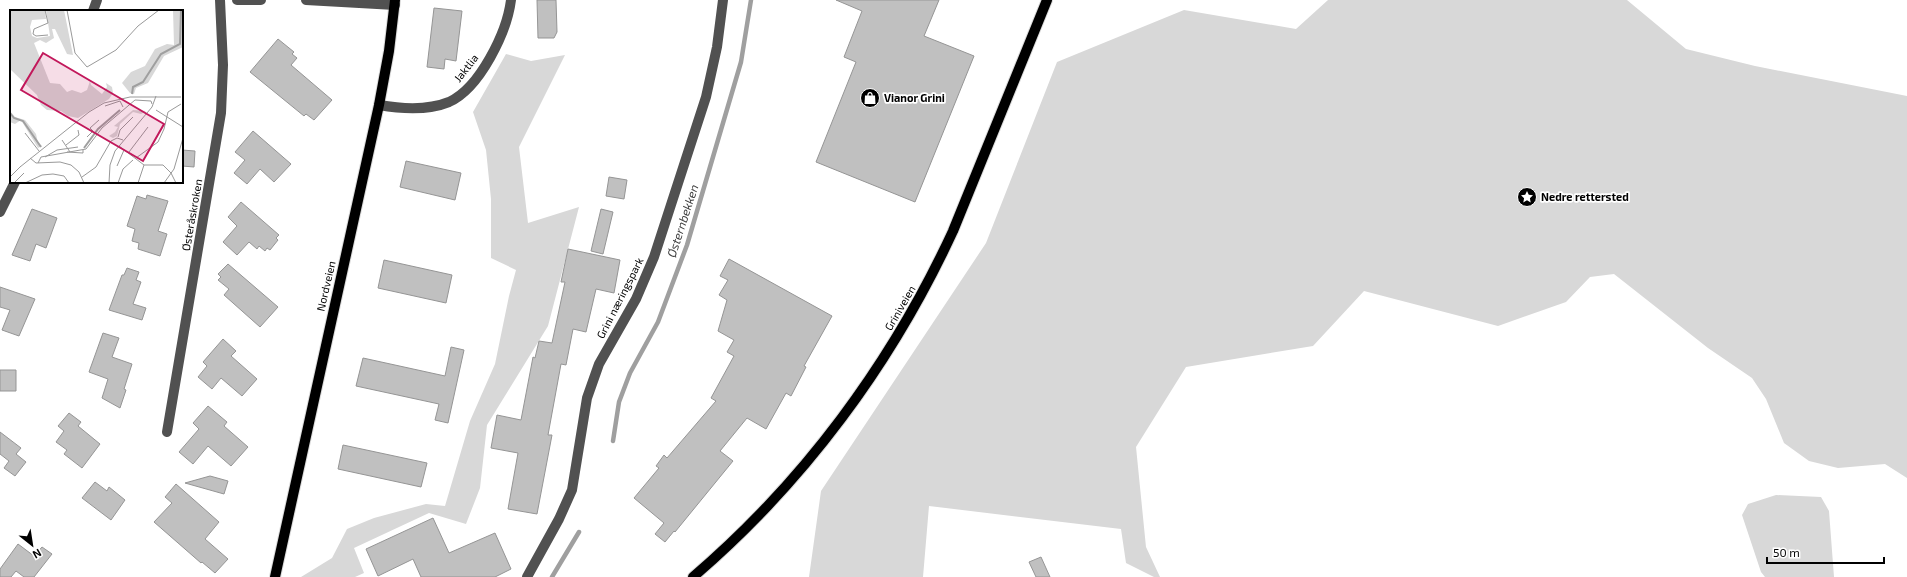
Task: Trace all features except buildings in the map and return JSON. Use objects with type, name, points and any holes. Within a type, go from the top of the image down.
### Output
[{"type":"main road","name":"Griniveien","points":[[692,577],[739,535],[804,465],[845,413],[900,334],[930,278],[953,230],[1047,0]]},
{"type":"main road","name":"Nordveien","points":[[275,577],[379,105],[389,51],[395,3]]},
{"type":"street","points":[[93,10],[97,0]]},
{"type":"street","name":"Østeråskroken","points":[[167,432],[221,113],[224,65],[220,0]]},
{"type":"street","points":[[237,0],[261,0]]},
{"type":"street","points":[[306,0],[395,3]]},
{"type":"street","name":"Jaktlia","points":[[379,105],[402,108],[434,107],[450,102],[468,88],[492,54],[510,12],[511,0]]},
{"type":"street","name":"Grini næringspark","points":[[527,577],[559,519],[572,490],[587,398],[599,364],[636,298],[654,257],[706,97],[717,47],[723,0]]},
{"type":"street","points":[[0,212],[14,183]]},
{"type":"shaded area","points":[[1328,0],[1627,0],[1686,49],[1755,66],[1907,96],[1907,478],[1885,464],[1838,468],[1809,461],[1784,443],[1766,399],[1752,378],[1708,348],[1614,274],[1590,277],[1566,302],[1498,326],[1364,291],[1313,346],[1186,367],[1136,447],[1146,547],[1160,577],[1154,577],[1126,563],[1121,529],[929,506],[923,577],[809,577],[821,491],[986,243],[1057,62],[1184,10],[1296,29]]},
{"type":"shaded area","points":[[506,54],[531,61],[565,55],[519,147],[528,223],[579,207],[548,326],[487,425],[480,488],[466,524],[429,513],[354,548],[364,573],[355,577],[301,577],[332,558],[347,529],[374,518],[426,504],[445,506],[470,421],[495,364],[516,270],[491,258],[491,199],[486,150],[473,112]]},
{"type":"shaded area","points":[[1776,495],[1821,497],[1829,511],[1834,577],[1765,577],[1761,572],[1742,515],[1748,504]]},
{"type":"waterway","name":"Østernbekken","points":[[613,441],[619,402],[630,373],[658,322],[687,245],[741,62],[751,0]]},
{"type":"waterway","name":"Østernbekken","points":[[552,577],[579,532]]},
{"type":"place","name":"Vianor Grini","points":[[870,98]]},
{"type":"place","name":"Nedre rettersted","points":[[1527,197]]}]
